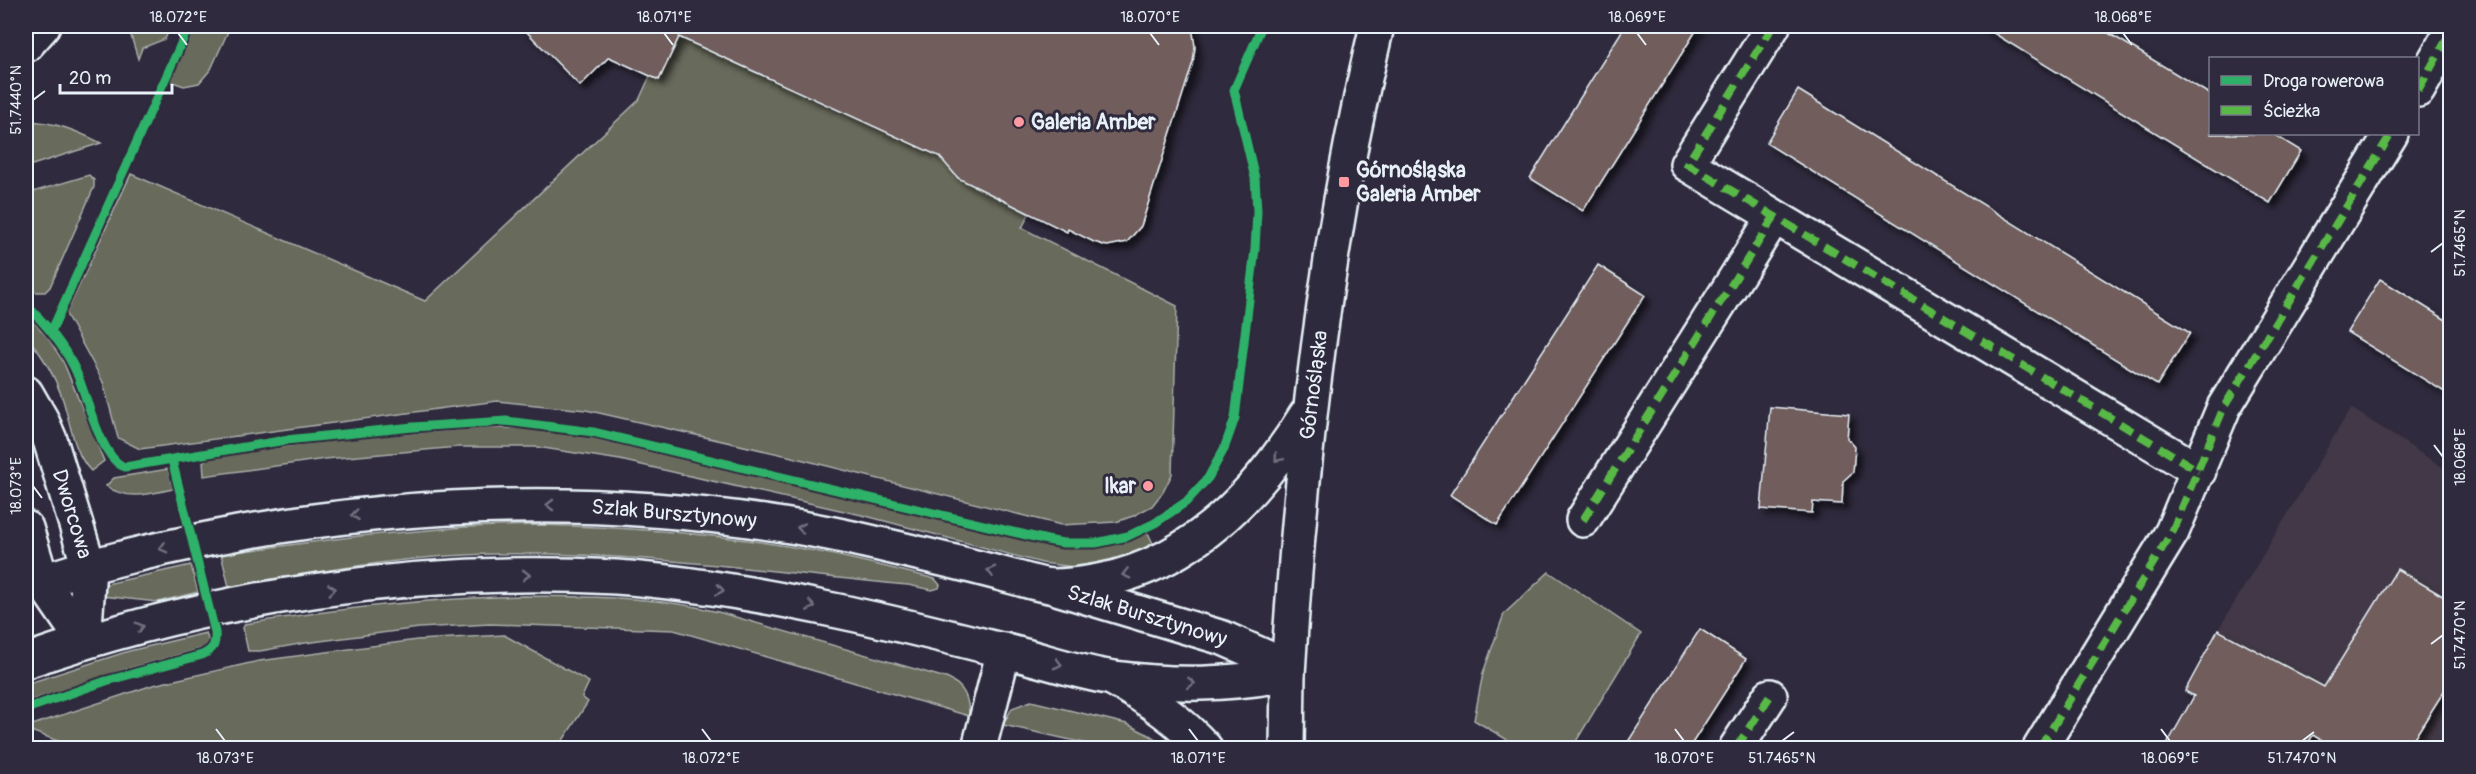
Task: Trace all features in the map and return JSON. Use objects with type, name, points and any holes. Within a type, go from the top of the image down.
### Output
[{"type":"main road","points":[[26,45],[43,26]]},
{"type":"main road","name":"Górnośląska","points":[[1287,748],[1288,674],[1293,592],[1310,409],[1336,227],[1377,26]]},
{"type":"main road","points":[[1773,26],[1687,164],[2199,471]]},
{"type":"main road","points":[[2419,88],[2451,34]]},
{"type":"main road","points":[[2040,748],[2172,532],[2224,407],[2390,135]]},
{"type":"main road","points":[[1583,520],[1774,217]]},
{"type":"main road","name":"Dworcowa","points":[[26,393],[50,440],[89,567],[84,642]]},
{"type":"main road","points":[[1048,586],[1097,582],[1137,572],[1173,555],[1197,540],[1226,516],[1257,482],[1285,449],[1310,409]]},
{"type":"main road","name":"Szlak Bursztynowy","points":[[34,584],[89,567],[192,541],[302,522],[443,508],[555,505],[692,512],[854,537],[1048,586],[1223,638],[1268,658],[1288,674]]},
{"type":"main road","points":[[26,528],[34,584],[84,642]]},
{"type":"main road","points":[[26,662],[84,642],[209,610],[320,591],[393,581],[472,576],[545,575],[616,577],[682,583],[831,609],[1112,678],[1219,684],[1288,674]]},
{"type":"main road","points":[[979,748],[1004,650]]},
{"type":"main road","points":[[1112,678],[1141,694],[1173,718],[1205,748]]},
{"type":"main road","points":[[1736,748],[1770,696]]},
{"type":"shaded area","points":[[2351,408],[2450,472],[2450,748],[2165,748],[2193,696],[2185,691],[2218,630]]},
{"type":"green space","points":[[128,26],[171,26],[165,39],[142,48],[138,59]]},
{"type":"green space","points":[[196,26],[230,27],[211,69],[199,83],[184,86],[170,81]]},
{"type":"green space","points":[[679,37],[941,157],[958,178],[1029,214],[1022,228],[1177,306],[1172,474],[1163,492],[1152,506],[1116,522],[1061,525],[788,456],[586,410],[497,401],[140,449],[118,438],[103,382],[66,314],[131,174],[425,301],[639,100],[650,76]]},
{"type":"green space","points":[[26,121],[65,128],[101,143],[26,167]]},
{"type":"green space","points":[[89,175],[94,180],[94,187],[50,287],[45,292],[36,292],[26,282],[26,194]]},
{"type":"green space","points":[[26,313],[48,338],[63,361],[104,461],[91,471],[76,446],[55,380],[42,357],[26,336]]},
{"type":"green space","points":[[491,428],[539,428],[572,433],[1049,545],[1100,546],[1148,533],[1157,552],[1091,569],[1042,563],[866,516],[620,460],[537,447],[458,447],[325,459],[204,476],[203,462],[208,458],[349,439]]},
{"type":"green space","points":[[168,469],[173,489],[130,495],[114,491],[106,486],[114,478]]},
{"type":"green space","points":[[538,525],[677,532],[781,545],[845,557],[935,579],[940,585],[939,588],[932,590],[908,585],[648,559],[491,554],[392,561],[229,587],[221,554],[359,536],[465,527]]},
{"type":"green space","points":[[191,565],[198,592],[158,602],[102,596],[102,585]]},
{"type":"green space","points":[[1549,572],[1641,634],[1572,748],[1521,748],[1474,720],[1483,673],[1504,614]]},
{"type":"green space","points":[[525,596],[647,600],[718,612],[946,678],[961,688],[968,703],[969,716],[674,630],[490,624],[419,628],[248,651],[243,628],[245,624],[350,609],[455,599]]},
{"type":"green space","points":[[206,633],[209,642],[204,648],[123,670],[26,702],[26,684],[129,651]]},
{"type":"green space","points":[[504,635],[589,682],[582,697],[588,702],[558,748],[77,748],[31,731],[26,732],[26,727],[153,685],[259,661],[417,640]]},
{"type":"green space","points":[[1031,701],[1127,724],[1169,748],[1107,748],[1003,725],[1012,708]]},
{"type":"building","name":"Galeria Amber","points":[[521,26],[1192,26],[1195,47],[1193,62],[1141,226],[1127,242],[1107,246],[1068,229],[1067,232],[958,178],[939,156],[679,37],[659,80],[609,57],[580,86]]},
{"type":"building","points":[[1625,26],[1699,26],[1583,211],[1530,178]]},
{"type":"building","points":[[1982,26],[2097,26],[2209,94],[2209,135],[2275,135],[2301,151],[2270,203]]},
{"type":"building","points":[[1798,90],[2190,333],[2157,385],[1766,143]]},
{"type":"building","points":[[1598,265],[1645,295],[1497,525],[1450,495]]},
{"type":"building","points":[[2380,279],[2451,323],[2451,396],[2347,332]]},
{"type":"building","points":[[1770,407],[1849,414],[1847,438],[1855,447],[1853,472],[1843,481],[1842,504],[1813,502],[1812,513],[1761,509]]},
{"type":"building","points":[[2397,569],[2451,601],[2451,680],[2408,748],[2334,748],[2313,735],[2305,748],[2165,748],[2194,696],[2185,691],[2218,630],[2324,687]]},
{"type":"building","points":[[1700,629],[1746,659],[1689,748],[1624,748]]},
{"type":"marked path","points":[[1773,26],[1687,164],[2199,471]]},
{"type":"marked path","points":[[2419,88],[2450,34]]},
{"type":"marked path","points":[[2040,748],[2172,532],[2224,407],[2390,135]]},
{"type":"marked path","points":[[1583,520],[1774,217]]},
{"type":"marked path","points":[[1736,748],[1770,696]]},
{"type":"cycle path","points":[[51,332],[189,26]]},
{"type":"cycle path","points":[[26,305],[64,350],[79,378],[108,452],[116,462],[125,467],[286,440],[413,427],[506,421],[593,432],[1063,543],[1096,543],[1128,536],[1155,523],[1186,502],[1208,478],[1224,449],[1235,418],[1255,249],[1257,211],[1255,178],[1234,90],[1262,26]]},
{"type":"cycle path","points":[[26,709],[106,681],[202,655],[213,646],[215,632],[172,460]]},
{"type":"place","name":"Galeria Amber","points":[[1019,122]]},
{"type":"place","name":"Górnośląska Galeria Amber","points":[[1344,182]]},
{"type":"place","name":"Ikar","points":[[1148,486]]}]
